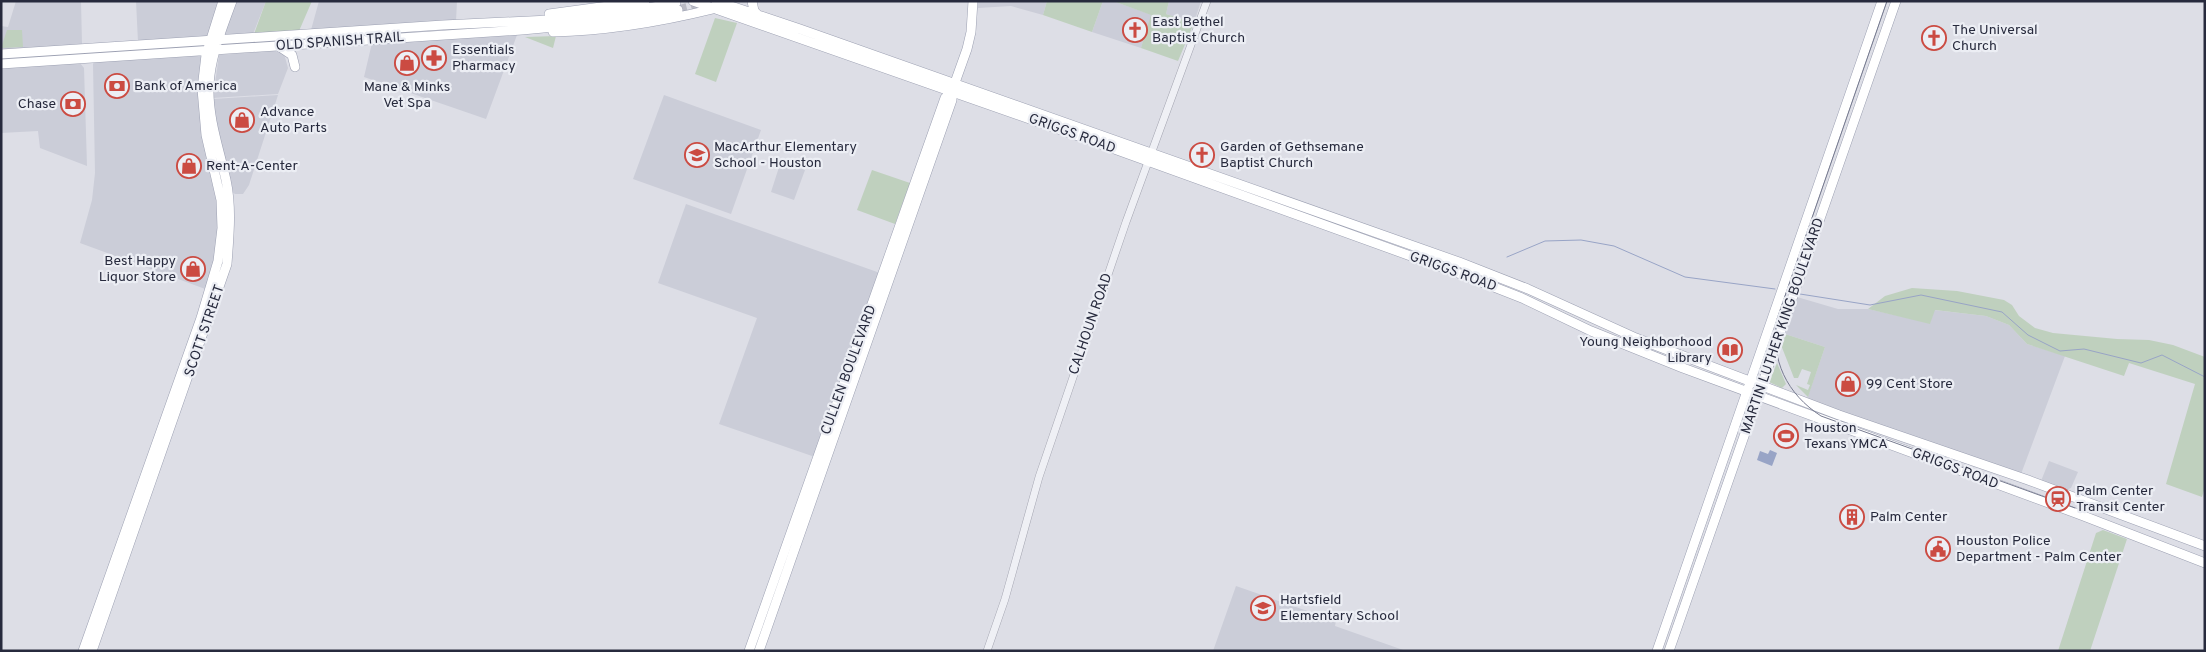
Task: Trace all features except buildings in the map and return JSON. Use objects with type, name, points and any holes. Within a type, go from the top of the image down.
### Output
[{"type":"main road","name":"SCOTT STREET","points":[[83,651],[200,318],[218,261],[222,228],[221,200],[202,89],[224,1]]},
{"type":"main road","name":"SCOTT STREET","points":[[213,45],[232,1]]},
{"type":"main road","points":[[522,25],[547,14],[645,1]]},
{"type":"main road","name":"GRIGGS ROAD","points":[[692,1],[714,5],[953,87]]},
{"type":"main road","points":[[522,25],[548,32],[604,30],[663,20],[714,5],[737,1]]},
{"type":"main road","points":[[752,1],[754,11],[759,16]]},
{"type":"main road","name":"CULLEN BOULEVARD","points":[[749,651],[945,98],[953,87],[967,49],[971,32],[973,1]]},
{"type":"main road","name":"MARTIN LUTHER KING BOULEVARD","points":[[1657,651],[1750,381],[1776,312],[1834,142],[1847,97],[1882,1]]},
{"type":"main road","name":"MARTIN LUTHER KING BOULEVARD","points":[[1669,651],[1896,1]]},
{"type":"main road","name":"GRIGGS ROAD","points":[[726,4],[1022,112],[1150,157],[1227,179],[1510,282],[1603,324],[1750,381],[1845,417],[2041,484],[2205,546]]},
{"type":"main road","name":"OLD SPANISH TRAIL","points":[[213,45],[278,46],[368,41],[437,35],[677,6]]},
{"type":"main road","name":"OLD SPANISH TRAIL","points":[[4,54],[213,45],[436,25],[522,25]]},
{"type":"main road","points":[[436,25],[437,35]]},
{"type":"main road","points":[[368,30],[368,41]]},
{"type":"main road","points":[[278,46],[290,52],[295,67]]},
{"type":"main road","name":"OLD SPANISH TRAIL","points":[[4,64],[153,49]]},
{"type":"main road","points":[[4,54],[4,64]]},
{"type":"main road","name":"CULLEN BOULEVARD","points":[[758,651],[908,229],[952,100],[953,87]]},
{"type":"main road","name":"SCOTT STREET","points":[[92,651],[227,264],[230,228],[229,200],[209,133]]},
{"type":"main road","name":"GRIGGS ROAD","points":[[1150,157],[1224,189],[1501,289],[1591,331],[1683,368],[2081,515],[2205,563]]},
{"type":"main road","points":[[1224,189],[1227,179]]},
{"type":"main road","points":[[1683,368],[1687,357]]},
{"type":"main road","points":[[1725,454],[1737,458]]},
{"type":"main road","points":[[1709,501],[1720,504]]},
{"type":"street","name":"CALHOUN ROAD","points":[[987,651],[1005,599],[1039,477],[1150,157],[1207,1]]},
{"type":"shaded area","points":[[16,1],[81,1],[82,44],[1,51],[1,26],[8,27]]},
{"type":"shaded area","points":[[136,1],[221,1],[207,37],[138,42]]},
{"type":"shaded area","points":[[234,1],[266,1],[253,34],[225,34]]},
{"type":"shaded area","points":[[319,1],[457,1],[456,21],[311,30]]},
{"type":"shaded area","points":[[978,1],[1047,1],[1043,15],[1011,6],[978,8]]},
{"type":"shaded area","points":[[1103,1],[1113,1],[1152,15],[1141,48],[1092,32]]},
{"type":"shaded area","points":[[1169,1],[1201,1],[1194,23],[1166,14]]},
{"type":"shaded area","points":[[517,35],[486,119],[364,77],[372,43]]},
{"type":"shaded area","points":[[283,50],[288,68],[278,94],[213,98],[219,55]]},
{"type":"shaded area","points":[[201,55],[220,232],[208,290],[80,243],[92,200],[95,173],[94,62]]},
{"type":"shaded area","points":[[80,63],[84,68],[87,166],[40,148],[38,131],[1,133],[1,68]]},
{"type":"shaded area","points":[[278,95],[249,185],[243,194],[235,194],[232,192],[219,150],[213,99]]},
{"type":"shaded area","name":"MacArthur Elementary School - Houston","points":[[664,95],[761,130],[731,214],[633,179]]},
{"type":"shaded area","points":[[781,161],[805,170],[794,200],[771,192]]},
{"type":"shaded area","points":[[686,204],[880,273],[815,457],[719,424],[757,318],[658,283]]},
{"type":"shaded area","points":[[1797,297],[1838,309],[1868,309],[1930,323],[1934,310],[1986,316],[2009,325],[2027,344],[2065,356],[2021,474],[1955,453],[1807,399],[1825,347],[1785,334]]},
{"type":"shaded area","points":[[2049,461],[2078,472],[2071,488],[2066,490],[2041,481]]},
{"type":"shaded area","name":"Hartsfield Elementary School","points":[[1236,586],[1336,621],[1335,626],[1406,651],[1213,651]]},
{"type":"green space","points":[[266,1],[312,1],[299,31],[254,34]]},
{"type":"green space","points":[[1047,1],[1103,1],[1092,32],[1043,15]]},
{"type":"green space","points":[[1113,1],[1169,1],[1166,14],[1194,23],[1178,61],[1141,48],[1151,15]]},
{"type":"green space","points":[[715,18],[737,23],[716,82],[695,74]]},
{"type":"green space","points":[[7,30],[22,30],[23,47],[1,48]]},
{"type":"green space","points":[[556,36],[553,48],[525,37]]},
{"type":"green space","points":[[872,170],[910,183],[895,224],[857,210]]},
{"type":"green space","points":[[1912,288],[1957,291],[2004,300],[2012,305],[2019,316],[2035,328],[2053,333],[2149,340],[2173,345],[2205,357],[2205,487],[2202,497],[2166,484],[2195,384],[2129,363],[2124,376],[2027,344],[2009,325],[1986,316],[1935,310],[1930,324],[1868,309],[1885,296]]},
{"type":"green space","points":[[1785,334],[1825,347],[1808,397],[1796,385],[1808,390],[1810,385],[1807,384],[1811,372],[1802,369],[1798,378],[1794,378],[1781,345]]},
{"type":"green space","points":[[1777,363],[1786,384],[1782,388],[1769,382]]},
{"type":"green space","points":[[2103,530],[2127,539],[2090,651],[2058,651],[2096,533]]},
{"type":"water","points":[[1770,450],[1777,453],[1772,466],[1757,460],[1760,451],[1768,454]]},
{"type":"waterway","points":[[1507,257],[1545,241],[1581,240],[1614,246],[1685,277],[1775,289]]},
{"type":"waterway","points":[[1800,294],[1870,305],[1921,295],[2002,312],[2028,335],[2060,351],[2084,349],[2141,363],[2162,355],[2205,377]]},
{"type":"tunnel","points":[[678,10],[712,1]]},
{"type":"tram line","points":[[1887,1],[1777,319],[1775,334],[1779,362],[1790,386],[1809,407],[1821,416],[2075,508]]},
{"type":"place","name":"East Bethel Baptist Church","points":[[1135,30]]},
{"type":"place","name":"The Universal Church","points":[[1934,38]]},
{"type":"place","name":"Essentials Pharmacy","points":[[434,58]]},
{"type":"place","name":"Mane & Minks Vet Spa","points":[[407,63]]},
{"type":"place","name":"Bank of America","points":[[117,86]]},
{"type":"place","name":"Chase","points":[[73,104]]},
{"type":"place","name":"Advance Auto Parts","points":[[242,120]]},
{"type":"place","name":"MacArthur Elementary School - Houston","points":[[697,155]]},
{"type":"place","name":"Garden of Gethsemane Baptist Church","points":[[1202,155]]},
{"type":"place","name":"Rent-A-Center","points":[[189,166]]},
{"type":"place","name":"Best Happy Liquor Store","points":[[193,269]]},
{"type":"place","name":"Young Neighborhood Library","points":[[1730,350]]},
{"type":"place","name":"99 Cent Store","points":[[1848,384]]},
{"type":"place","name":"Houston Texans YMCA","points":[[1786,436]]},
{"type":"place","name":"Palm Center Transit Center","points":[[2058,499]]},
{"type":"place","name":"Palm Center","points":[[1852,517]]},
{"type":"place","name":"Houston Police Department - Palm Center","points":[[1938,549]]},
{"type":"place","name":"Hartsfield Elementary School","points":[[1263,608]]}]
